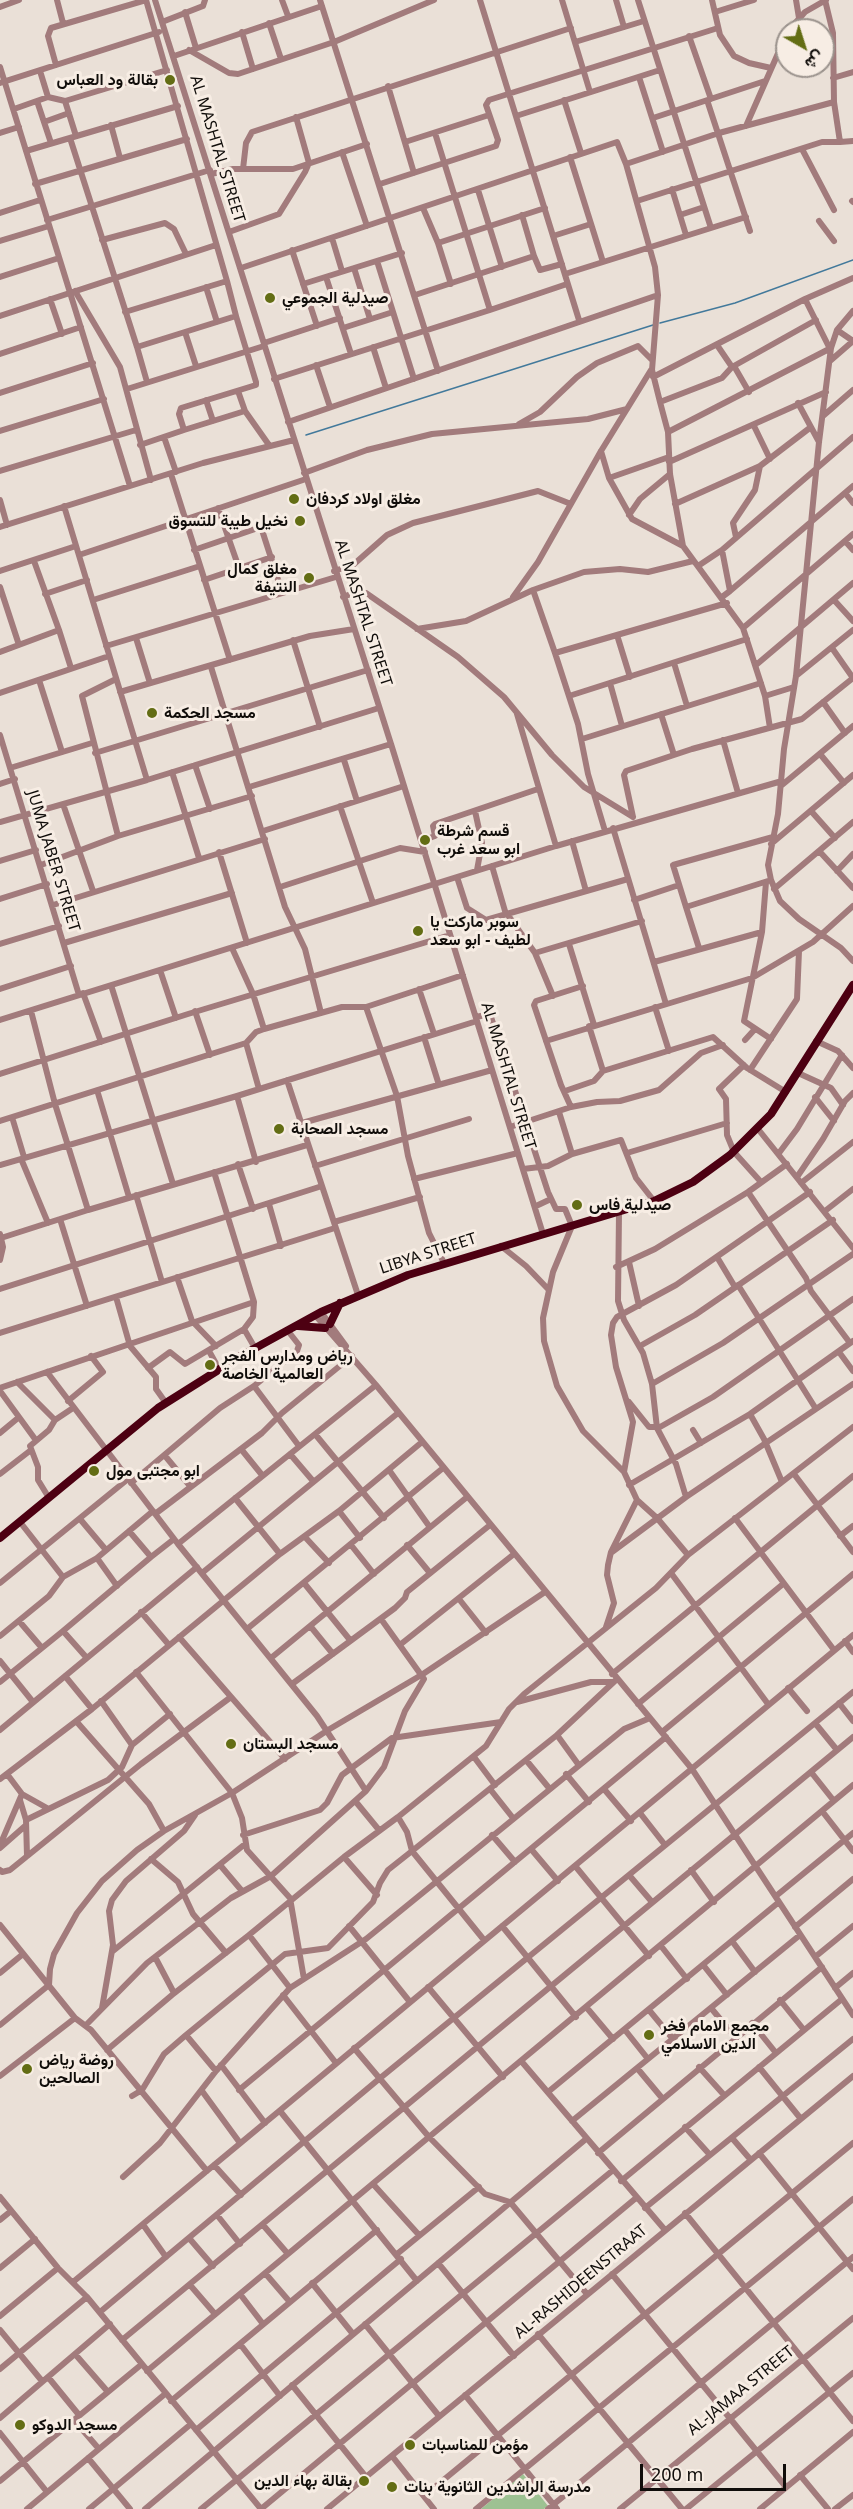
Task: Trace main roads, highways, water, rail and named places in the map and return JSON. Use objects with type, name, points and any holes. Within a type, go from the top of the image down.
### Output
[{"type":"highway","name":"LIBYA STREET","points":[[843,999],[853,978]]},
{"type":"highway","name":"LIBYA STREET","points":[[0,1538],[166,1403],[219,1369],[318,1314],[358,1295],[444,1263],[619,1213],[654,1201],[693,1182],[734,1152],[758,1129],[786,1092],[852,987]]},
{"type":"highway","points":[[297,1326],[327,1326],[340,1303]]},
{"type":"waterway","points":[[660,323],[735,303],[853,260]]},
{"type":"waterway","points":[[306,435],[653,325]]},
{"type":"place","name":"بقالة ود العباس","points":[[170,80]]},
{"type":"place","name":"صيدلية الجموعي","points":[[270,298]]},
{"type":"place","name":"مغلق اولاد كردفان","points":[[294,499]]},
{"type":"place","name":"نخيل طيبة للتسوق","points":[[300,521]]},
{"type":"place","name":"مغلق كمال النتيفة","points":[[309,578]]},
{"type":"place","name":"مسجد الحكمة","points":[[152,713]]},
{"type":"place","name":"قسم شرطة ابو سعد غرب","points":[[425,840]]},
{"type":"place","name":"سوبر ماركت يا لطيف - ابو سعد","points":[[418,931]]},
{"type":"place","name":"مسجد الصحابة","points":[[279,1129]]},
{"type":"place","name":"صيدلية فاس","points":[[577,1205]]},
{"type":"place","name":"رياض ومدارس الفجر العالمية الخاصة","points":[[210,1365]]},
{"type":"place","name":"ابو مجتبى مول","points":[[94,1471]]},
{"type":"place","name":"مسجد البستان","points":[[231,1744]]},
{"type":"place","name":"مجمع الامام فخر الدين الاسلامي","points":[[649,2035]]},
{"type":"place","name":"روضة رياض الصالحين","points":[[27,2069]]},
{"type":"place","name":"مسجد الدوكو","points":[[20,2425]]},
{"type":"place","name":"مؤمن للمناسبات","points":[[410,2445]]},
{"type":"place","name":"بقالة بهاء الدين","points":[[364,2481]]},
{"type":"place","name":"مدرسة الراشدين الثانوية بنات","points":[[392,2487]]}]
